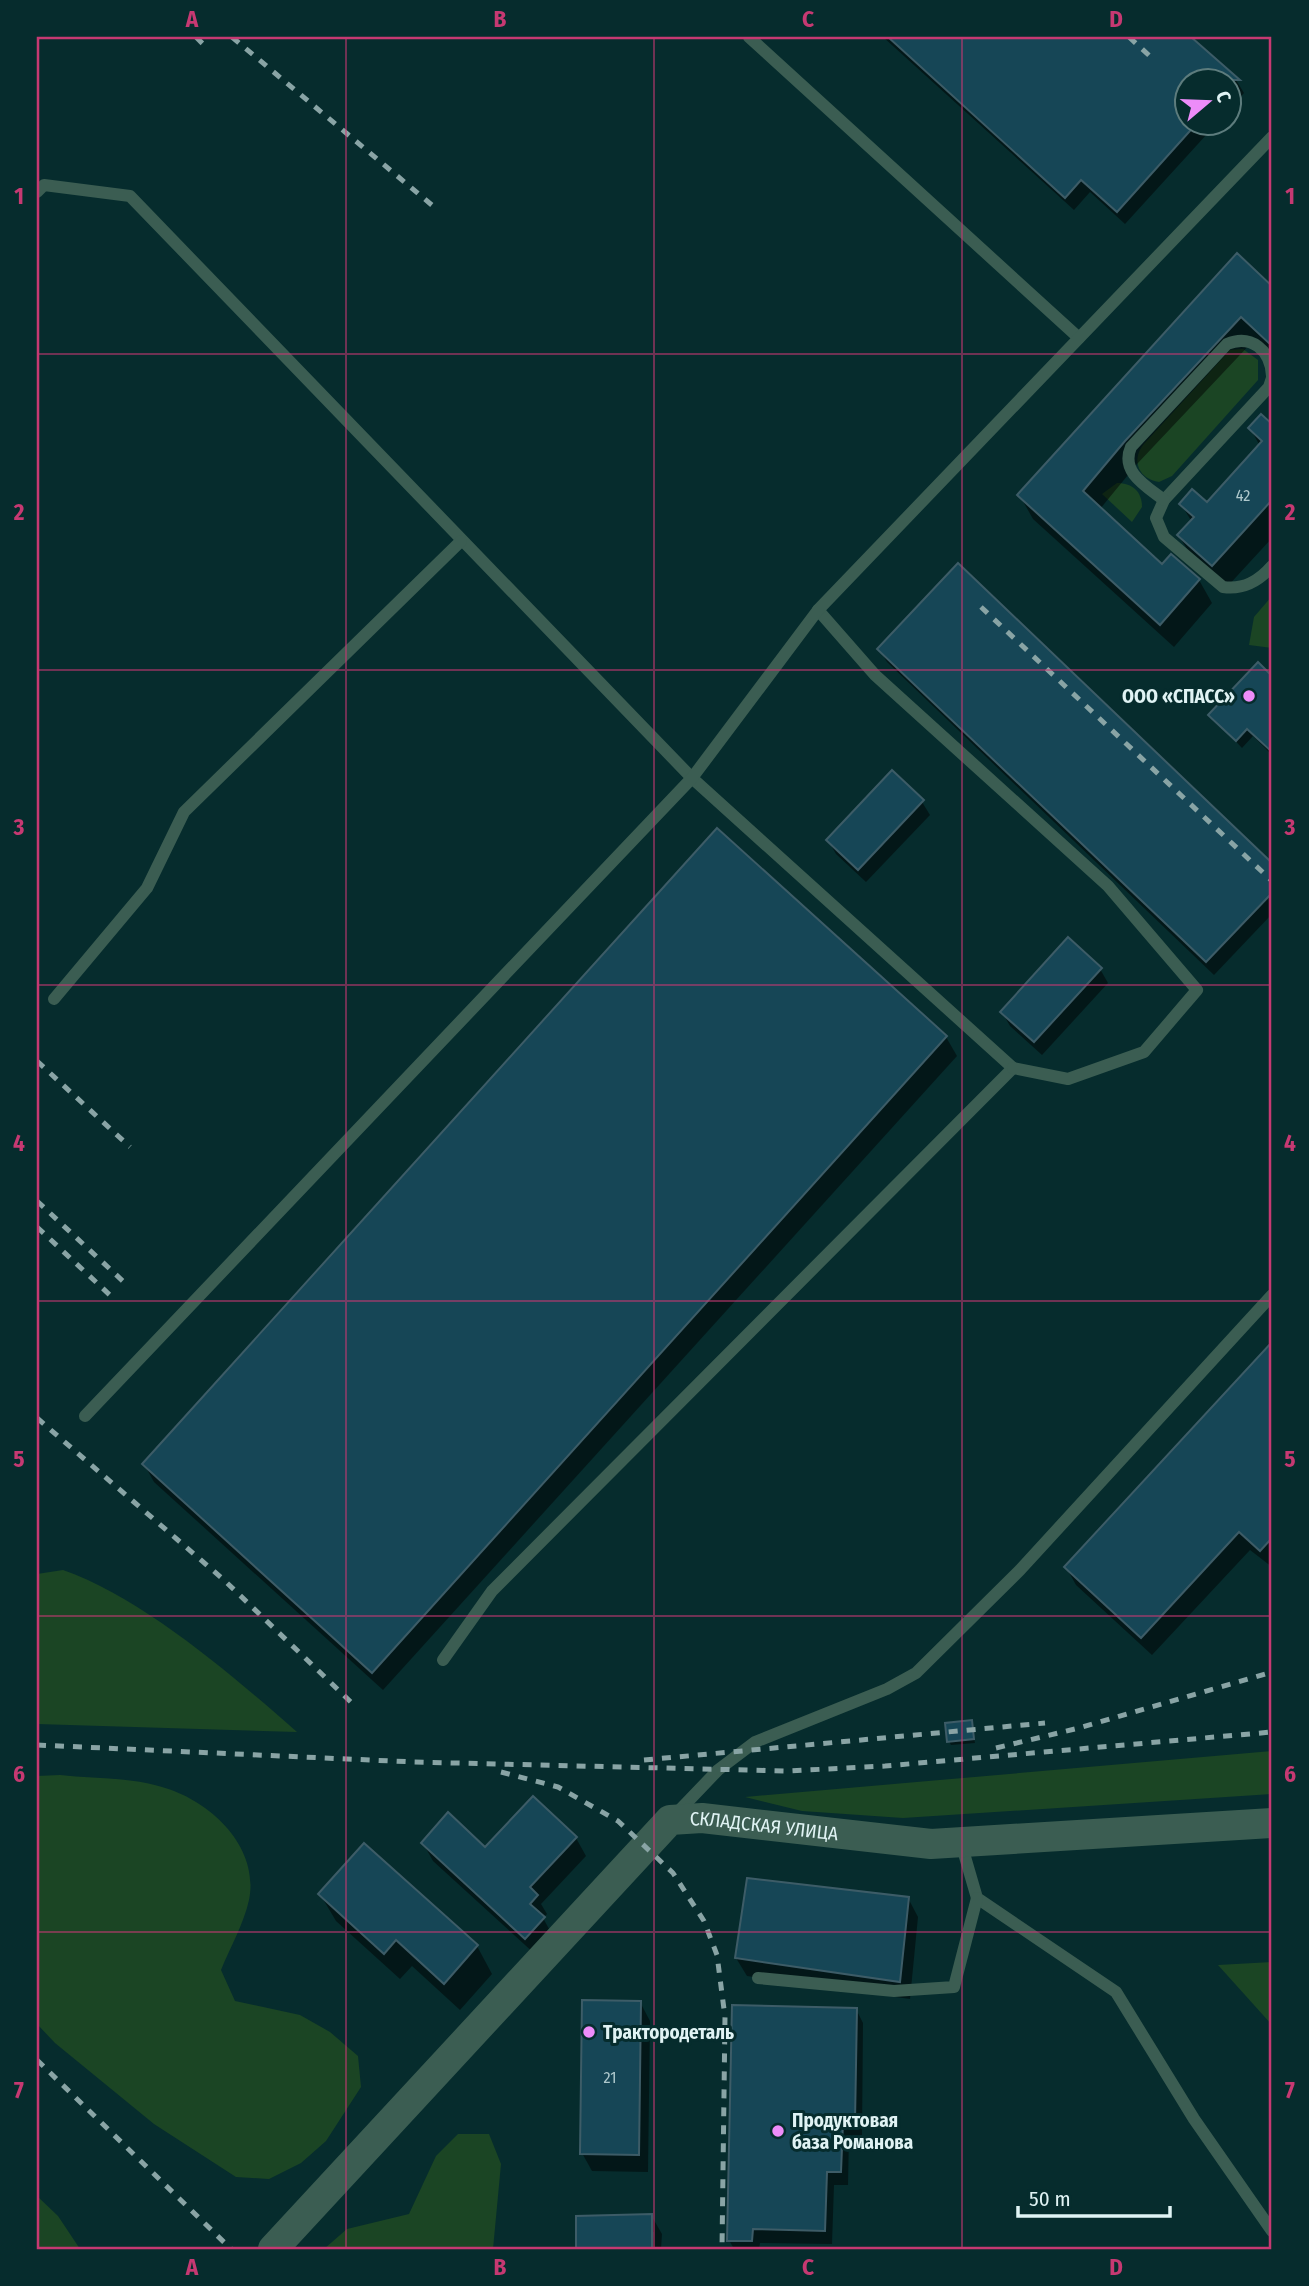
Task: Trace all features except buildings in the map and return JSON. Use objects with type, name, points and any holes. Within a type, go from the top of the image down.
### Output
[{"type":"street","name":"СКЛАДСКАЯ УЛИЦА","points":[[273,2249],[670,1820],[702,1818],[930,1844],[1272,1823]]},
{"type":"lane","points":[[749,37],[1079,338]]},
{"type":"lane","points":[[85,1416],[692,778],[818,610],[1272,136]]},
{"type":"lane","points":[[37,192],[44,185],[130,196],[692,778],[1013,1068],[1068,1079],[1144,1052],[1197,990],[1108,886],[875,675],[818,610]]},
{"type":"lane","points":[[1164,500],[1136,478],[1129,467],[1126,457],[1131,447],[1227,344],[1238,340],[1259,346],[1268,356],[1272,377],[1269,387],[1164,500],[1156,518],[1164,537],[1223,587],[1236,589],[1247,585],[1272,566]]},
{"type":"lane","points":[[54,999],[147,888],[184,812],[461,541]]},
{"type":"lane","points":[[443,1660],[501,1581],[1013,1068]]},
{"type":"lane","points":[[670,1820],[729,1760],[755,1742],[887,1689],[916,1673],[1020,1570],[1272,1295]]},
{"type":"lane","points":[[758,1978],[894,1991],[954,1987],[978,1898],[961,1843]]},
{"type":"lane","points":[[978,1898],[1116,1993],[1194,2119],[1272,2231]]},
{"type":"green space","points":[[1243,349],[1258,360],[1258,380],[1172,476],[1159,482],[1146,477],[1138,463],[1139,451],[1143,445],[1230,350]]},
{"type":"green space","points":[[1117,483],[1132,487],[1140,497],[1142,507],[1132,522],[1102,494]]},
{"type":"green space","points":[[1272,596],[1272,648],[1249,645],[1254,617]]},
{"type":"green space","points":[[63,1570],[124,1599],[186,1640],[297,1732],[37,1724],[37,1574]]},
{"type":"green space","points":[[1272,1751],[1272,1794],[903,1818],[802,1811],[745,1797]]},
{"type":"green space","points":[[60,1775],[137,1781],[180,1793],[213,1814],[239,1844],[247,1861],[249,1900],[221,1970],[235,2001],[300,2015],[330,2032],[358,2056],[361,2087],[326,2141],[301,2163],[269,2179],[236,2177],[154,2124],[55,2043],[37,2024],[37,1776]]},
{"type":"green space","points":[[1272,1962],[1272,2025],[1218,1965]]},
{"type":"green space","points":[[458,2134],[489,2134],[501,2164],[493,2249],[324,2249],[347,2229],[409,2214],[436,2156]]},
{"type":"green space","points":[[37,2196],[58,2216],[80,2249],[37,2249]]},
{"type":"railway","points":[[196,37],[208,49]]},
{"type":"railway","points":[[232,37],[433,206]]},
{"type":"railway","points":[[1129,37],[1153,59]]},
{"type":"railway","points":[[981,607],[1272,881]]},
{"type":"railway","points":[[37,1061],[130,1147]]},
{"type":"railway","points":[[37,1201],[126,1284]]},
{"type":"railway","points":[[37,1227],[112,1297]]},
{"type":"railway","points":[[37,1418],[224,1580],[356,1707]]},
{"type":"railway","points":[[996,1748],[1079,1728],[1272,1672]]},
{"type":"railway","points":[[644,1760],[1045,1723]]},
{"type":"railway","points":[[37,1745],[414,1762],[788,1771],[885,1766],[1272,1732]]},
{"type":"railway","points":[[501,1772],[558,1787],[618,1821],[673,1873],[704,1921],[717,1955],[725,2017],[722,2249]]},
{"type":"railway","points":[[37,2060],[231,2249]]},
{"type":"place","name":"ООО «СПАСС»","points":[[1249,696]]},
{"type":"place","name":"Трактородеталь","points":[[589,2032]]},
{"type":"place","name":"Продуктовая база Романова","points":[[778,2131]]}]
